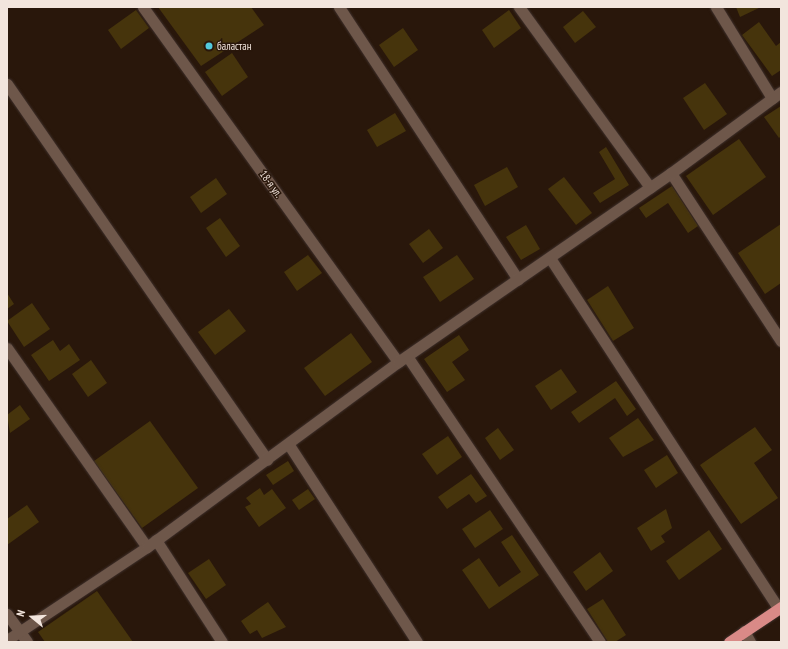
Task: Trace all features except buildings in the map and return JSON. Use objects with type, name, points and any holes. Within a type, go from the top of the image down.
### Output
[{"type":"highway","points":[[728,642],[780,608]]},
{"type":"street","name":"18-я ул.","points":[[143,7],[402,359],[600,642]]},
{"type":"street","points":[[339,7],[518,280]]},
{"type":"street","points":[[519,7],[650,187]]},
{"type":"street","points":[[7,640],[151,543],[289,445],[402,359],[672,173],[777,95],[716,7]]},
{"type":"street","points":[[7,84],[268,460]]},
{"type":"street","points":[[672,173],[781,341]]},
{"type":"street","points":[[550,258],[780,608]]},
{"type":"street","points":[[7,348],[222,642]]},
{"type":"street","points":[[289,445],[417,642]]},
{"type":"street","points":[[7,614],[27,642]]},
{"type":"street","points":[[744,631],[750,642]]},
{"type":"place","name":"баластан","points":[[209,46]]}]
